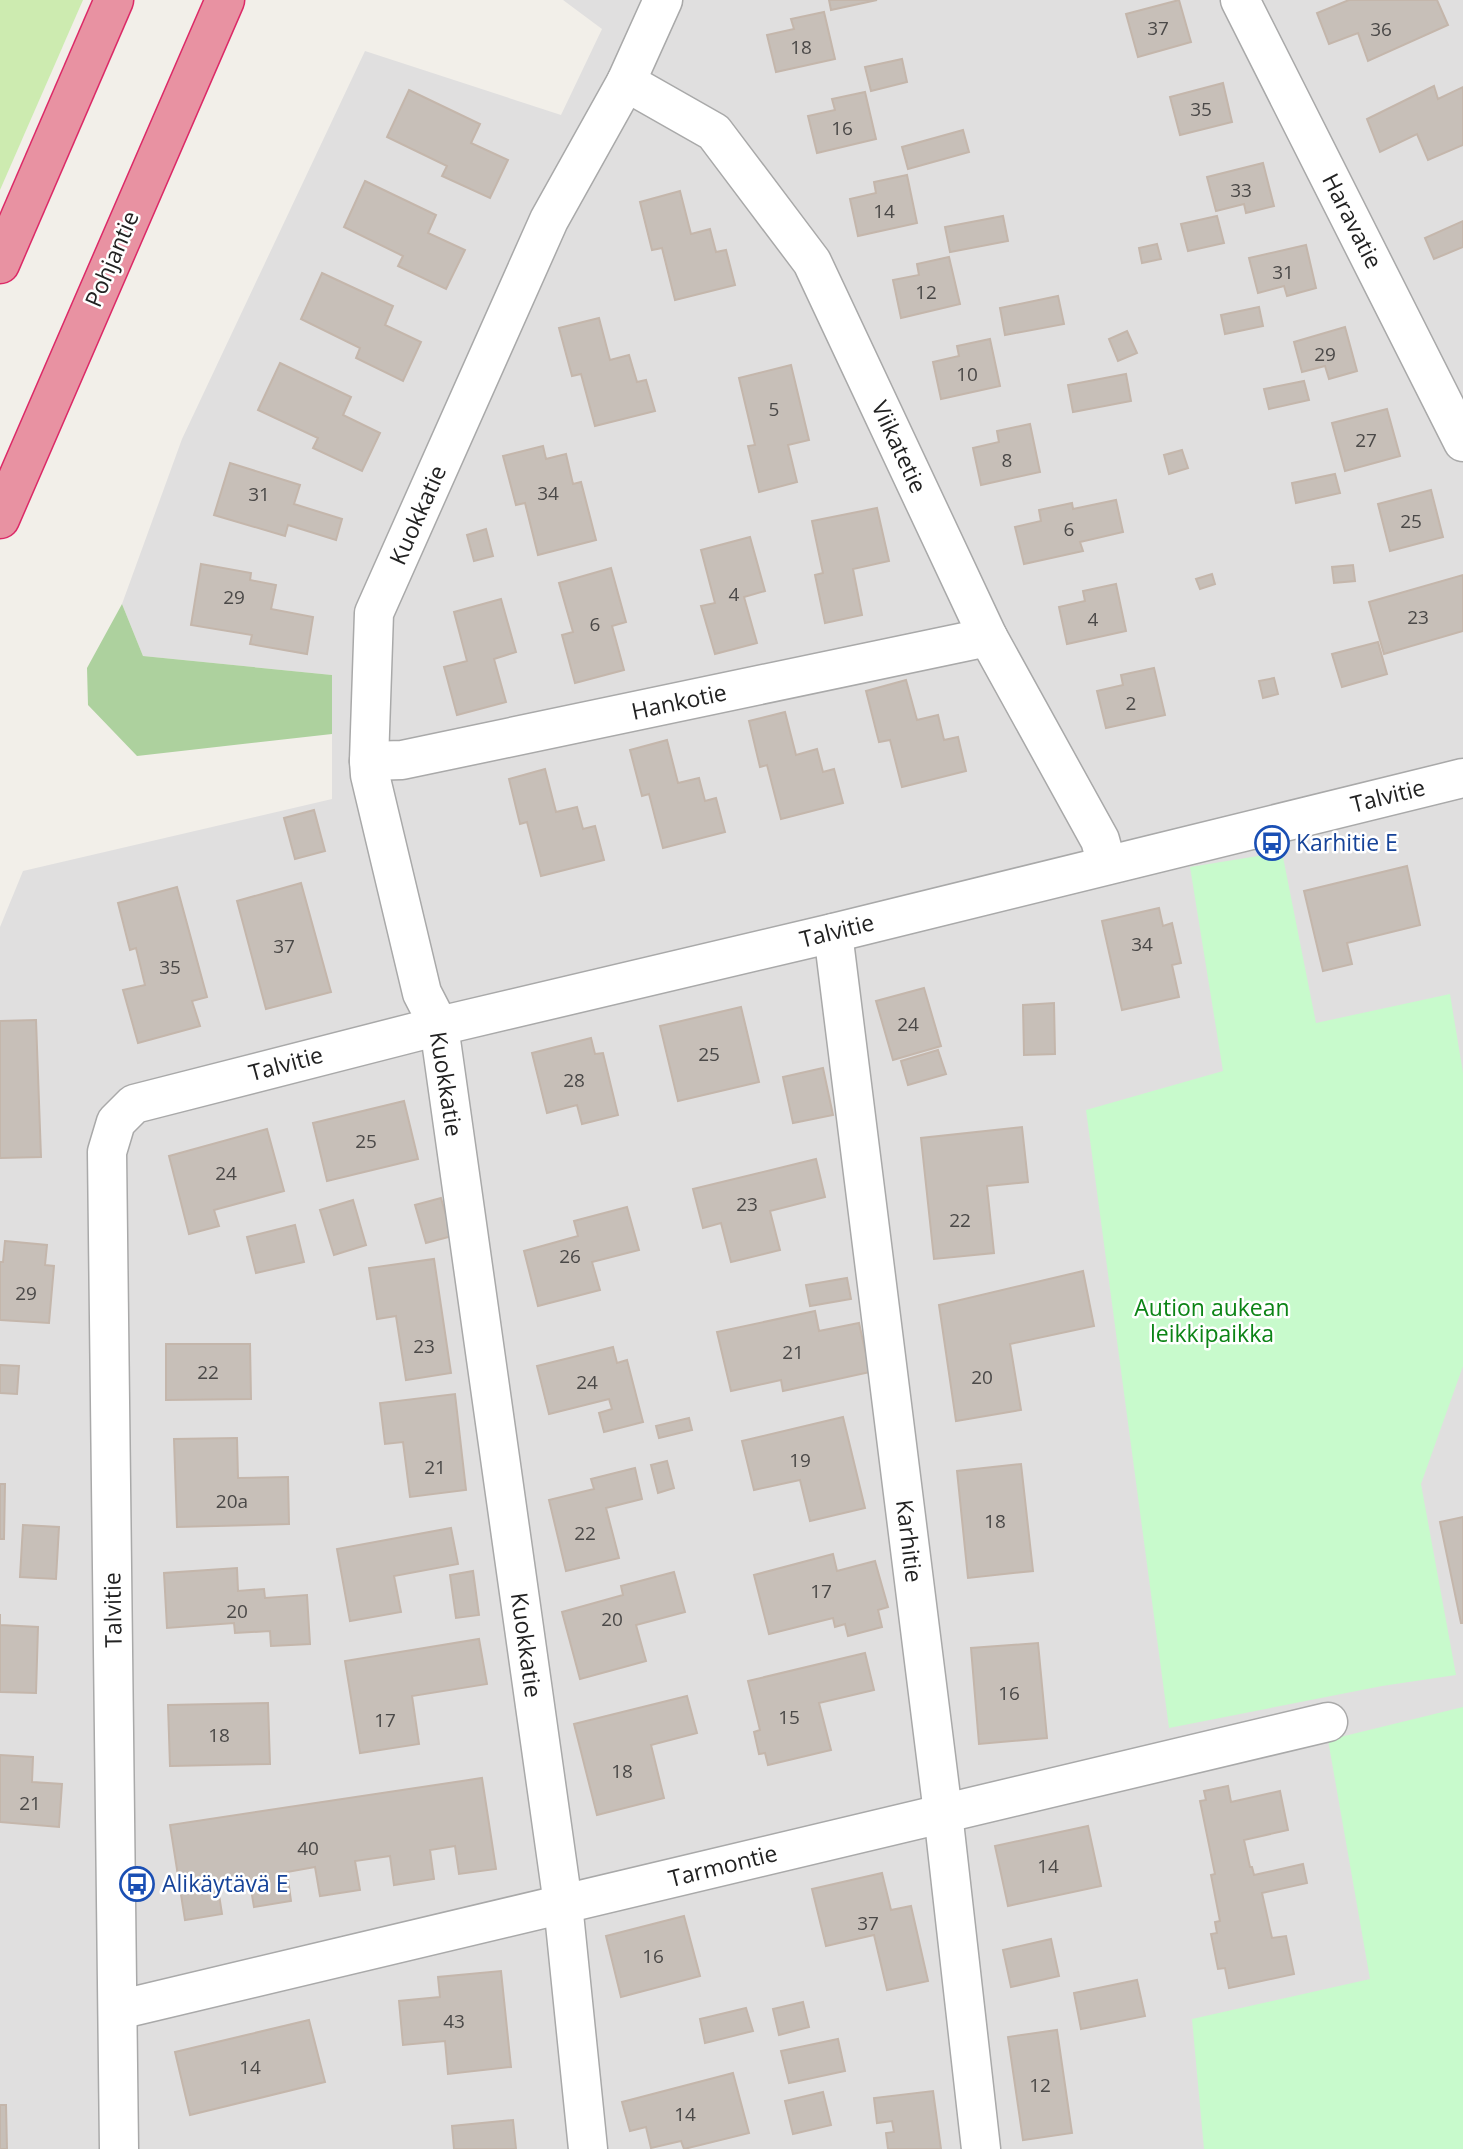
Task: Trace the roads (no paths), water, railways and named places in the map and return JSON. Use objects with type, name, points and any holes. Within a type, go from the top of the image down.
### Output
[{"type":"highway","points":[[0,264],[114,0]]},
{"type":"highway","name":"Pohjantie","points":[[0,519],[225,0]]},
{"type":"street","name":"Kuokkatie","points":[[589,2149],[562,1904],[439,1026],[422,993],[370,775],[374,613],[549,220],[626,82],[663,0]]},
{"type":"street","name":"Haravatie","points":[[1240,0],[1463,442]]},
{"type":"street","name":"Viikatetie","points":[[626,82],[714,132],[812,262],[988,637],[1100,840],[1107,865]]},
{"type":"street","name":"Hankotie","points":[[369,761],[402,760],[988,637]]},
{"type":"street","name":"Talvitie","points":[[119,2149],[107,1152],[116,1122],[134,1104],[439,1026],[834,933],[1463,778]]},
{"type":"street","name":"Karhitie","points":[[834,933],[943,1813],[981,2149]]},
{"type":"street","name":"Tarmontie","points":[[118,2010],[1328,1722]]},
{"type":"place","name":"Karhitie E","points":[[1272,843]]},
{"type":"place","name":"Alikäytävä E","points":[[137,1884]]},
{"type":"park label","name":"Aution aukean leikkipaikka","points":[[1212,1321]]}]
